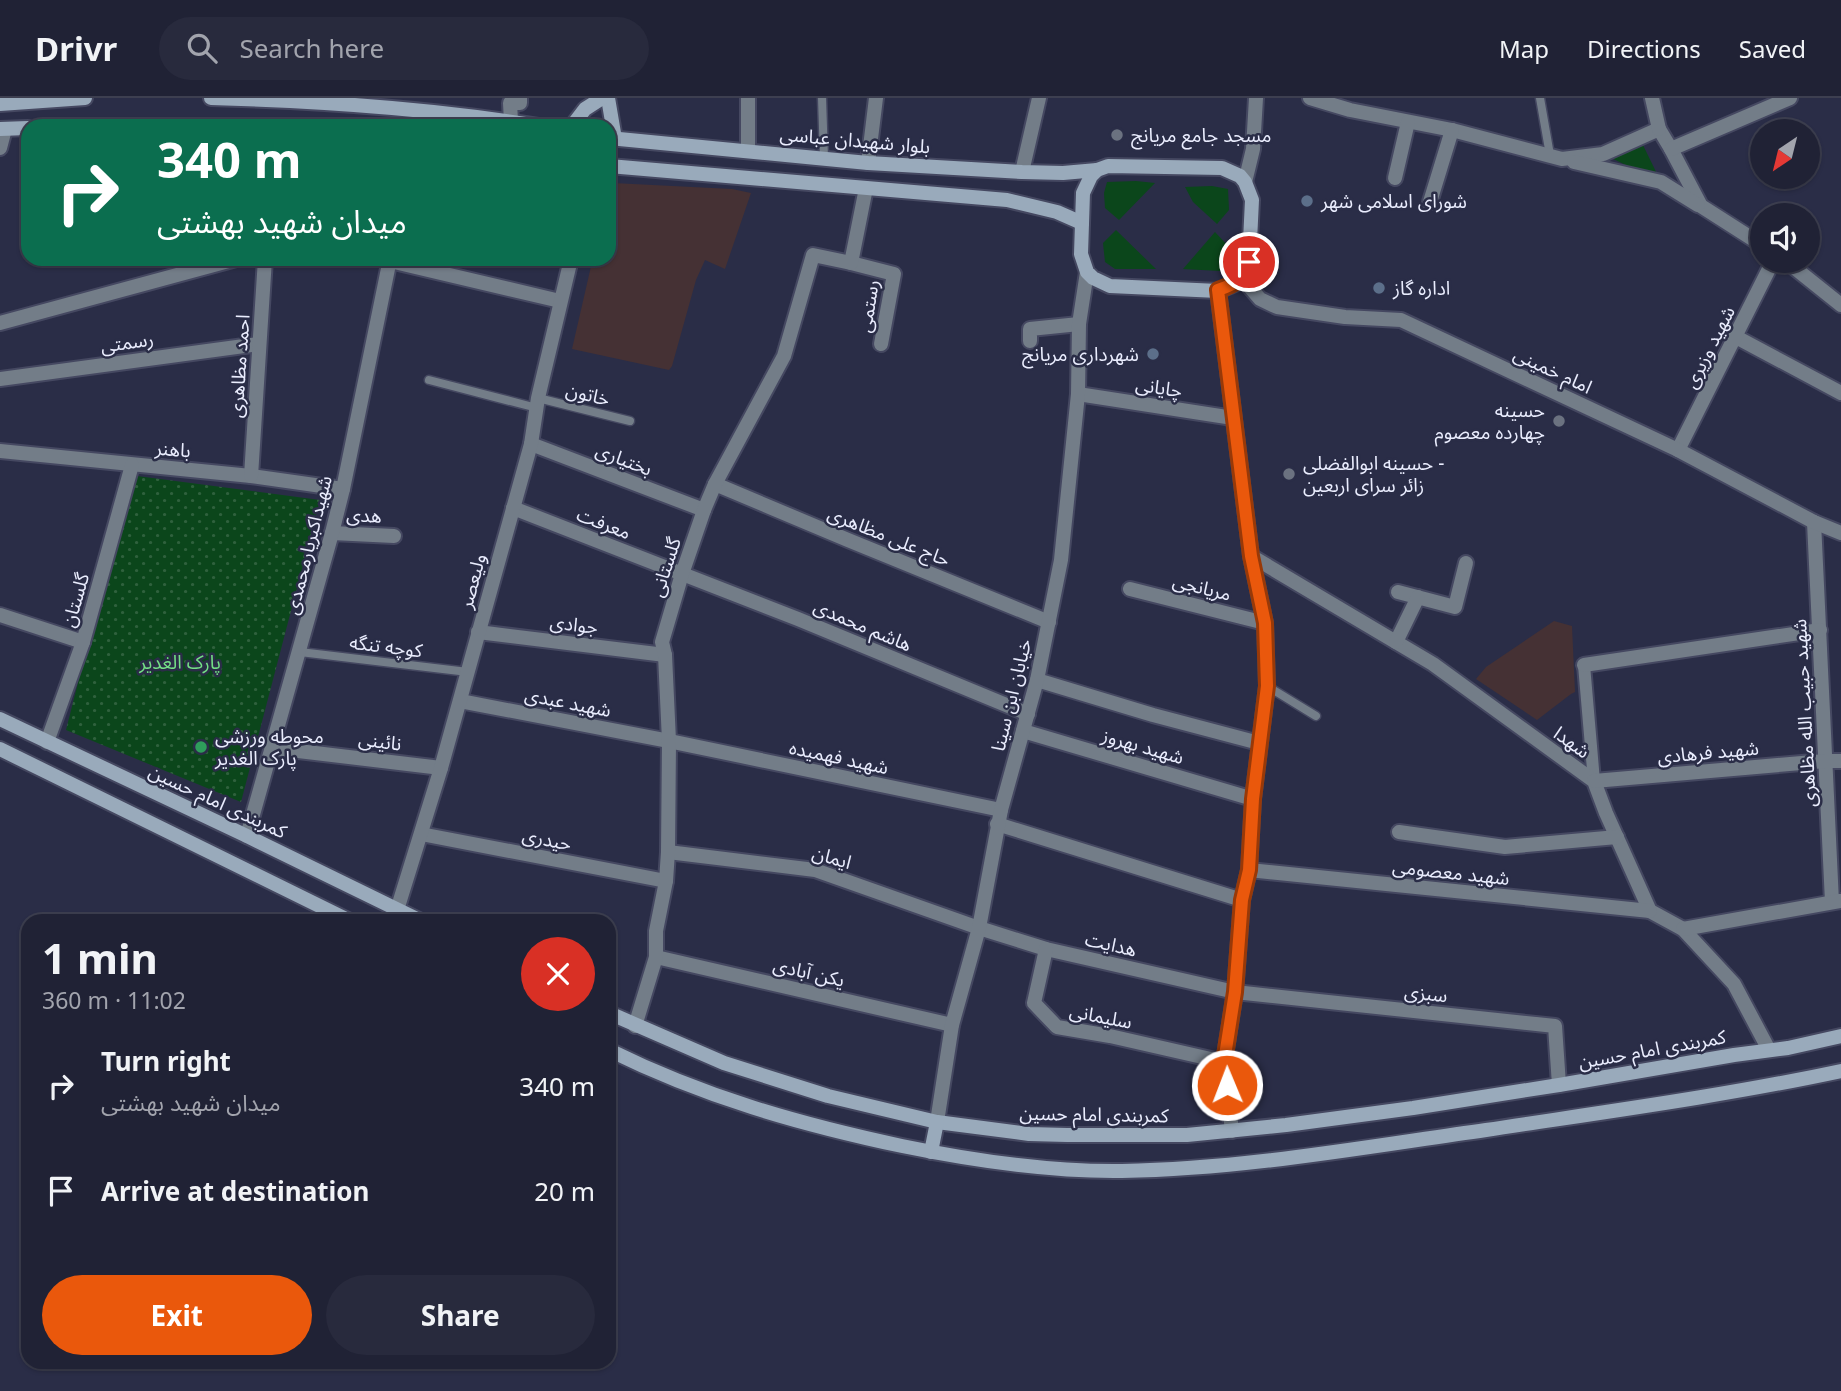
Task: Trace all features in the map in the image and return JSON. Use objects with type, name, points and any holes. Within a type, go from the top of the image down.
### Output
[{"type":"main road","points":[[1,102],[85,98]]},
{"type":"main road","points":[[211,98],[399,107],[494,119]]},
{"type":"main road","points":[[577,119],[585,109],[602,98]]},
{"type":"main road","points":[[608,98],[610,119]]},
{"type":"main road","points":[[2,129],[21,128]]},
{"type":"main road","name":"بلوار شهیدان عباسی","points":[[616,139],[868,163],[1023,172],[1097,170]]},
{"type":"main road","points":[[1108,166],[1222,168],[1240,176],[1245,182],[1252,200],[1249,262],[1242,278],[1236,284],[1218,290],[1110,286],[1087,272],[1081,254],[1083,193],[1097,170],[1108,166]]},
{"type":"main road","points":[[616,167],[1007,200],[1057,212],[1082,223]]},
{"type":"main road","name":"کمربندی امام حسین","points":[[0,719],[406,914]]},
{"type":"main road","points":[[0,749],[336,914]]},
{"type":"main road","name":"کمربندی امام حسین","points":[[616,1016],[723,1063],[828,1096],[972,1128],[1029,1134],[1114,1136],[1232,1131],[1413,1108],[1788,1048],[1841,1036]]},
{"type":"main road","points":[[616,1053],[677,1081],[753,1108],[842,1133],[931,1152],[1036,1168],[1122,1171],[1277,1160],[1546,1121],[1783,1083],[1841,1071]]},
{"type":"main road","points":[[931,1152],[937,1122]]},
{"type":"street","points":[[510,119],[510,103],[520,103],[520,98]]},
{"type":"street","points":[[748,98],[748,150]]},
{"type":"street","points":[[868,163],[876,98]]},
{"type":"street","points":[[1023,172],[1039,98]]},
{"type":"street","points":[[1245,182],[1253,149],[1256,98]]},
{"type":"street","points":[[1310,98],[1350,104],[1408,122],[1452,130],[1661,182],[1750,237]]},
{"type":"street","points":[[1652,98],[1659,129],[1700,206]]},
{"type":"street","points":[[1671,149],[1790,98]]},
{"type":"street","points":[[1395,178],[1408,122]]},
{"type":"street","points":[[0,148],[2,129]]},
{"type":"street","points":[[1556,157],[1603,154],[1659,129]]},
{"type":"street","points":[[1430,202],[1452,130]]},
{"type":"street","points":[[851,263],[866,188]]},
{"type":"street","name":"گلستانی","points":[[635,1026],[656,957],[656,931],[666,881],[669,741],[662,642],[682,574],[715,484],[784,356],[813,255],[851,263]]},
{"type":"street","name":"رستمی","points":[[851,263],[894,274],[881,344]]},
{"type":"street","points":[[0,323],[210,266]]},
{"type":"street","name":"احمد مظاهری","points":[[251,476],[265,266]]},
{"type":"street","name":"شهیداکبریارمحمدی","points":[[247,836],[343,489],[389,266]]},
{"type":"street","points":[[415,266],[560,301]]},
{"type":"street","name":"ولیعصر","points":[[397,910],[441,768],[531,444],[568,266]]},
{"type":"street","name":"خیابان ابن سینا","points":[[937,1122],[952,1025],[979,928],[999,817],[1037,680],[1061,560],[1078,394],[1079,324],[1087,272]]},
{"type":"street","name":"شهید وزیری","points":[[1678,450],[1767,273]]},
{"type":"street","points":[[1801,273],[1841,305]]},
{"type":"street","name":"امام خمینی","points":[[1242,278],[1260,299],[1277,307],[1345,317],[1401,320],[1678,450],[1814,522],[1841,533]]},
{"type":"street","points":[[1218,290],[1251,556],[1265,623],[1267,686],[1253,799],[1249,870],[1242,900],[1235,992],[1224,1062],[1232,1131]]},
{"type":"street","points":[[1030,341],[1030,329],[1079,324]]},
{"type":"street","points":[[1736,337],[1841,393]]},
{"type":"street","name":"رسمتی","points":[[0,379],[259,344]]},
{"type":"street","name":"چایانی","points":[[1078,394],[1233,418]]},
{"type":"street","name":"بختیاری","points":[[531,444],[704,510]]},
{"type":"street","name":"باهنر","points":[[0,451],[251,476],[343,489]]},
{"type":"street","name":"گلستان","points":[[47,742],[83,642],[132,465]]},
{"type":"street","name":"حاج علی مظاهری","points":[[715,484],[1049,622]]},
{"type":"street","name":"معرفت","points":[[513,508],[682,574]]},
{"type":"street","name":"شهید حبیب الله مظاهری","points":[[1814,522],[1825,761],[1837,902]]},
{"type":"street","name":"هدی","points":[[332,533],[394,536]]},
{"type":"street","name":"شهدا","points":[[1251,556],[1433,664],[1594,781],[1650,912]]},
{"type":"street","points":[[1398,592],[1455,607],[1466,563]]},
{"type":"street","name":"هاشم محمدی","points":[[682,574],[1028,714]]},
{"type":"street","name":"مریانجی","points":[[1129,589],[1265,623]]},
{"type":"street","points":[[1396,642],[1418,597]]},
{"type":"street","points":[[0,615],[83,642]]},
{"type":"street","points":[[1594,781],[1584,665],[1820,630]]},
{"type":"street","name":"جوادی","points":[[478,632],[665,655]]},
{"type":"street","points":[[1037,680],[1259,743]]},
{"type":"street","name":"شهید عبدی","points":[[460,701],[669,741]]},
{"type":"street","name":"شهید بهروز","points":[[1023,731],[1253,799]]},
{"type":"street","name":"شهید فهمیده","points":[[669,741],[999,817],[1242,900]]},
{"type":"street","name":"نائینی","points":[[273,748],[441,768]]},
{"type":"street","name":"شهید فرهادی","points":[[1594,781],[1841,761]]},
{"type":"street","points":[[1399,832],[1506,847],[1616,837]]},
{"type":"street","name":"حیدری","points":[[421,834],[666,881]]},
{"type":"street","name":"ایمان","points":[[668,852],[815,870],[979,928]]},
{"type":"street","name":"شهید معصومی","points":[[1249,870],[1650,912]]},
{"type":"street","points":[[1683,929],[1837,902]]},
{"type":"street","points":[[1650,912],[1683,929],[1734,984],[1769,1050]]},
{"type":"street","name":"هدایت","points":[[979,928],[1046,948],[1235,992]]},
{"type":"street","name":"سلیمانی","points":[[1046,948],[1034,1003],[1057,1027],[1224,1062]]},
{"type":"street","name":"یکن آبادی","points":[[656,957],[952,1025]]},
{"type":"street","name":"سبزی","points":[[1235,992],[1555,1026],[1559,1085]]},
{"type":"lane","points":[[821,98],[824,158]]},
{"type":"lane","points":[[1540,98],[1556,157]]},
{"type":"lane","name":"خاتون","points":[[429,380],[630,421]]},
{"type":"lane","name":"کوچه تنگه","points":[[300,652],[468,672]]},
{"type":"lane","points":[[1267,686],[1316,716]]},
{"type":"shaded area","points":[[616,183],[732,189],[751,193],[725,269],[705,260],[696,280],[669,370],[572,349],[591,266],[616,266]]},
{"type":"shaded area","points":[[1554,621],[1572,626],[1575,692],[1537,720],[1476,679],[1486,667]]},
{"type":"green space","points":[[1640,139],[1661,182],[1603,154]]},
{"type":"green space","points":[[1107,182],[1155,183],[1119,220],[1105,208],[1104,193]]},
{"type":"green space","points":[[1212,186],[1228,189],[1229,210],[1217,224],[1193,202],[1185,187]]},
{"type":"green space","points":[[1116,230],[1156,269],[1115,269],[1105,262],[1103,243]]},
{"type":"green space","points":[[1215,232],[1230,248],[1231,260],[1220,271],[1183,269]]},
{"type":"green space","name":"پارک الغدیر","points":[[137,476],[320,500],[241,802],[66,730],[90,635]]},
{"type":"place","name":"مسجد جامع مریانج","points":[[1117,135]]},
{"type":"place","name":"شورای اسلامی شهر","points":[[1307,201]]},
{"type":"place","name":"اداره گاز","points":[[1379,288]]},
{"type":"place","name":"شهرداری مریانج","points":[[1153,354]]},
{"type":"place","name":"حسینه چهارده معصوم","points":[[1559,421]]},
{"type":"place","name":"حسینه ابوالفضلی - زائر سرای اربعین","points":[[1289,474]]},
{"type":"place","name":"محوطه ورزشی پارک الغدیر","points":[[201,747]]},
{"type":"route","points":[[1227,1085],[1224,1062],[1235,992],[1242,900],[1249,870],[1253,799],[1267,686],[1265,623],[1251,556],[1218,290],[1236,284],[1242,278],[1249,262]]}]
